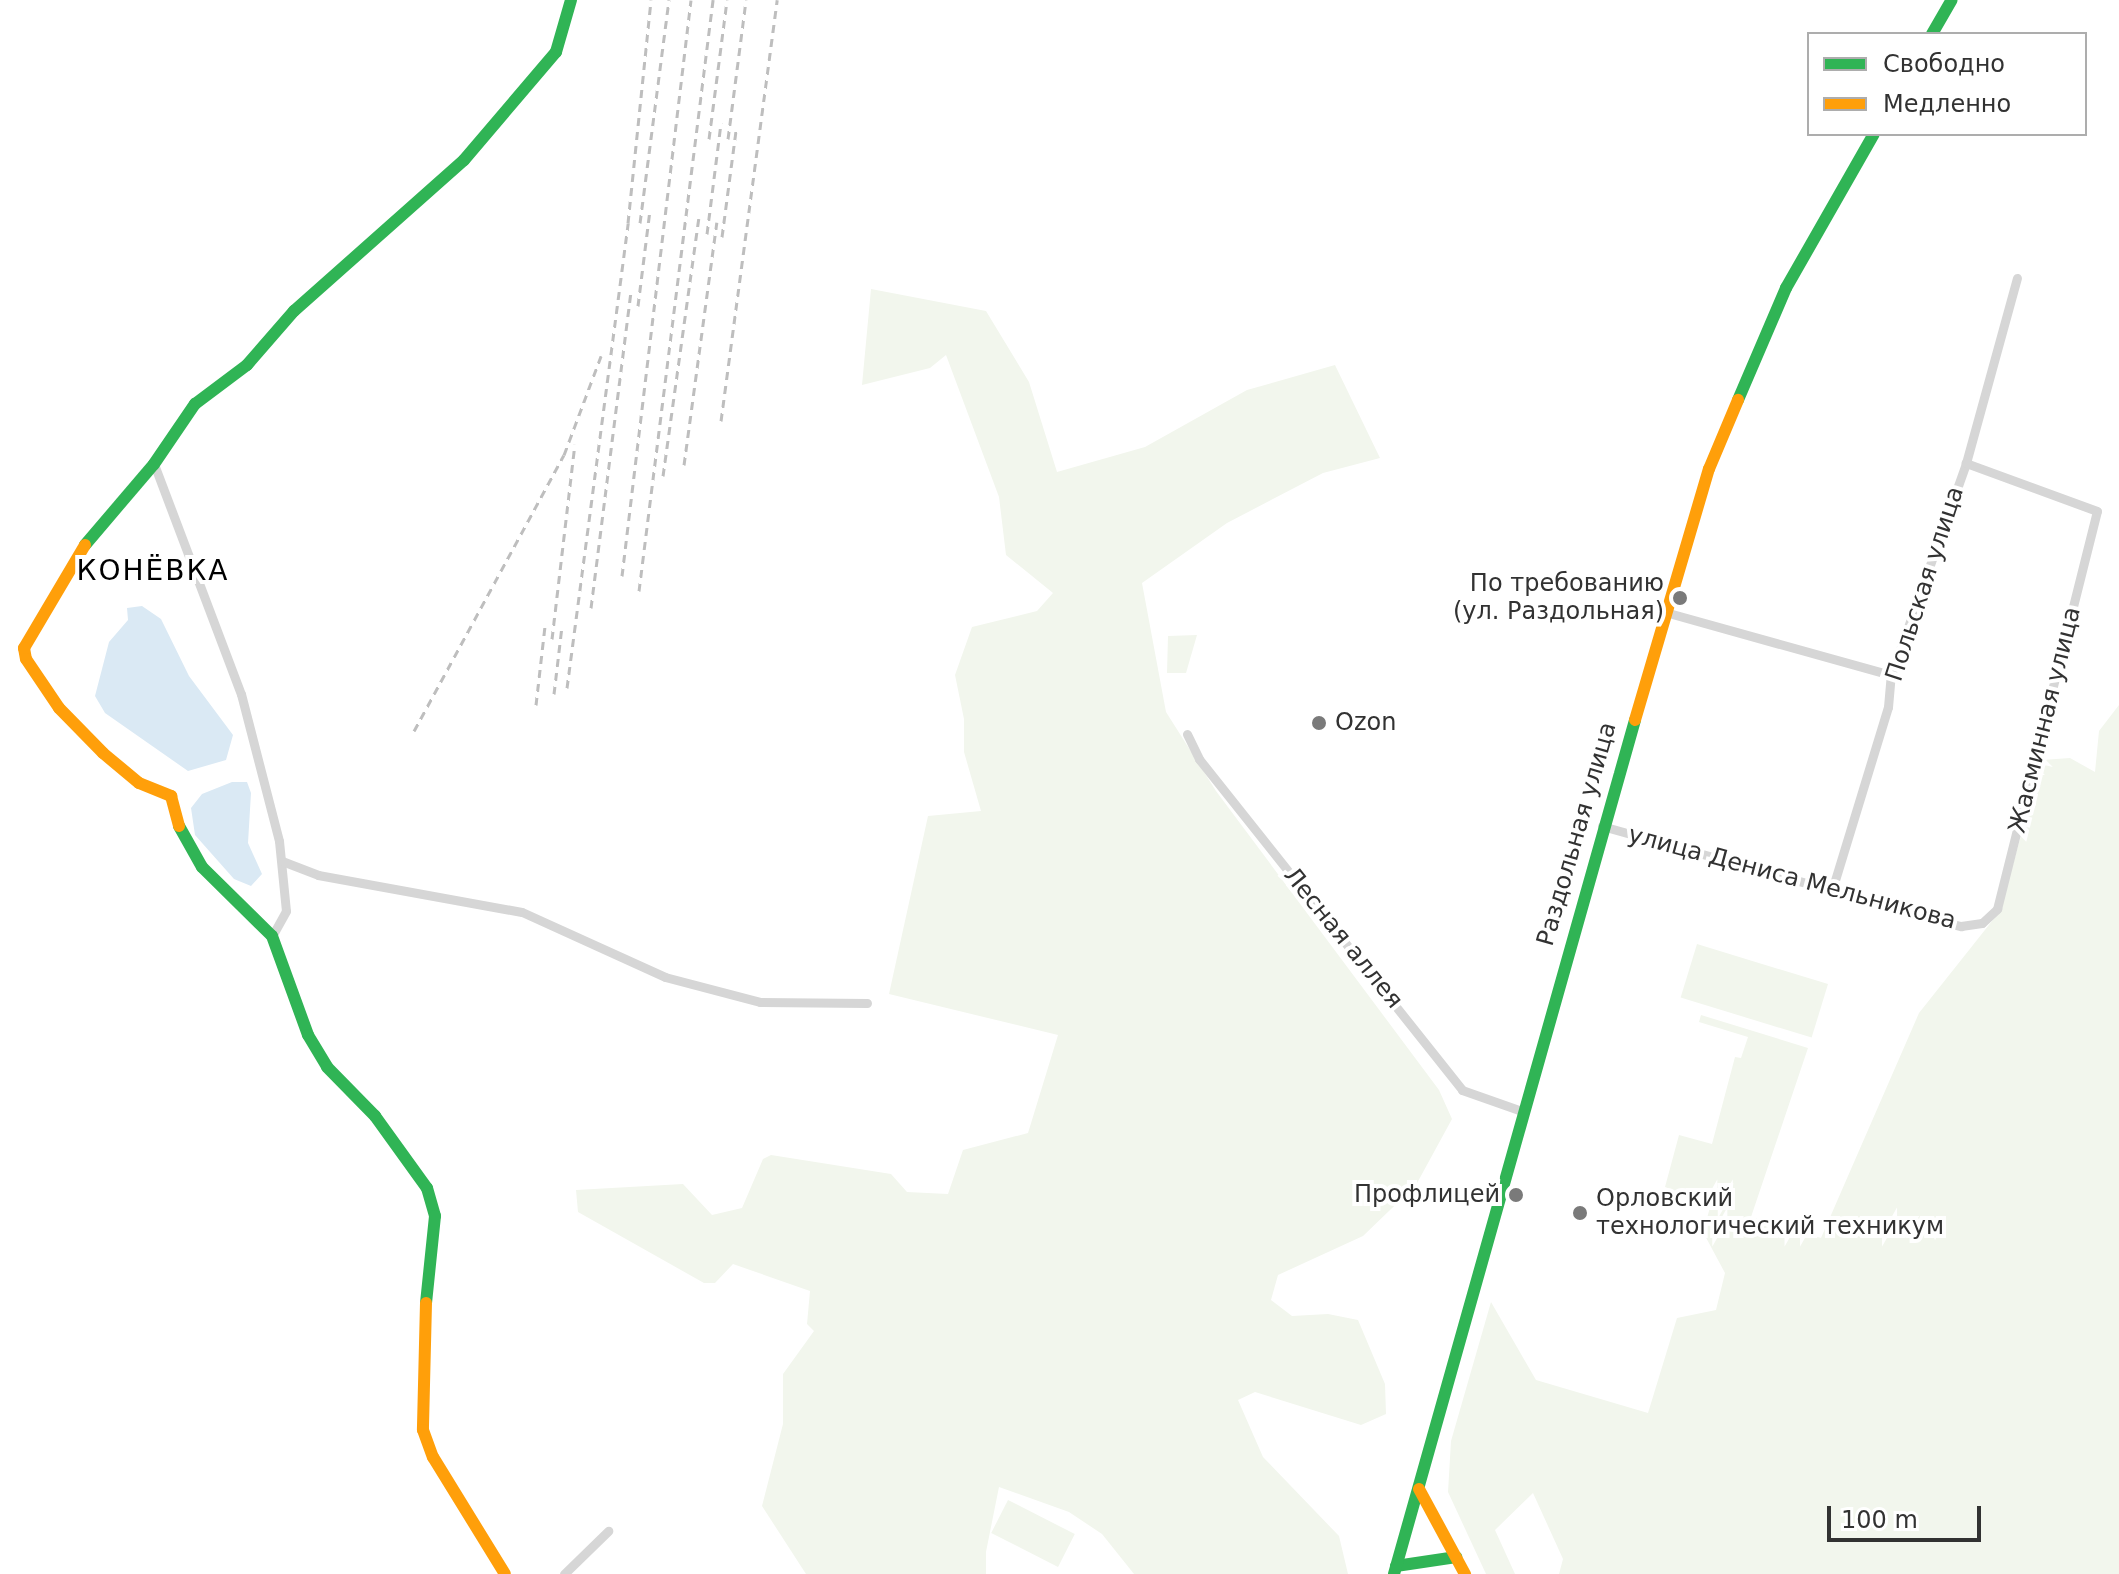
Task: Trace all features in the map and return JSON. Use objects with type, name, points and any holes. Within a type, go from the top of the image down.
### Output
[{"type":"street","points":[[505,1574],[433,1457],[423,1430],[423,1338],[435,1216],[427,1188],[375,1116],[327,1067],[308,1035],[272,936],[202,867],[183,838],[171,796],[139,783],[103,753],[59,708],[26,659],[26,638],[88,541],[154,464],[206,393],[247,365],[294,311],[464,160],[556,52],[571,0]]},
{"type":"street","points":[[1933,32],[1952,0]]},
{"type":"street","name":"Раздольная улица","points":[[1395,1570],[1602,826],[1665,612],[1738,390],[1786,288],[1873,136]]},
{"type":"street","name":"Польская улица","points":[[1832,890],[1888,707],[1891,675],[1966,463],[2017,278]]},
{"type":"street","name":"Жасминная улица","points":[[1966,463],[2097,511],[1997,909],[1982,923]]},
{"type":"street","points":[[154,464],[241,694],[282,861],[286,911],[272,936]]},
{"type":"street","points":[[1665,612],[1891,675]]},
{"type":"street","name":"Лесная аллея","points":[[1187,734],[1199,759],[1462,1090],[1522,1111]]},
{"type":"street","name":"улица Дениса Мельникова","points":[[1602,826],[1961,926],[1982,923]]},
{"type":"street","points":[[282,861],[318,875],[544,919],[622,961],[708,990],[760,1002],[808,1006],[867,1003]]},
{"type":"street","points":[[1419,1489],[1465,1574]]},
{"type":"street","points":[[564,1574],[608,1531]]},
{"type":"street","points":[[1395,1570],[1456,1557]]},
{"type":"shaded area","points":[[871,289],[986,311],[1029,382],[1057,472],[1145,447],[1247,390],[1335,365],[1380,458],[1323,473],[1227,523],[1142,583],[1166,712],[1216,791],[1439,1090],[1452,1119],[1416,1185],[1363,1236],[1278,1275],[1271,1300],[1292,1316],[1328,1314],[1358,1320],[1385,1384],[1386,1414],[1361,1425],[1255,1392],[1238,1400],[1263,1457],[1339,1536],[1348,1574],[1134,1574],[1102,1534],[1069,1512],[999,1487],[986,1552],[986,1574],[806,1574],[762,1506],[783,1424],[783,1374],[814,1331],[807,1324],[810,1291],[733,1264],[715,1283],[704,1283],[578,1212],[576,1190],[683,1184],[712,1215],[742,1208],[763,1159],[771,1155],[891,1174],[907,1192],[948,1194],[963,1150],[1028,1133],[1058,1035],[889,994],[928,816],[981,811],[964,752],[964,719],[955,675],[972,627],[1037,611],[1053,593],[1006,555],[999,497],[946,355],[930,368],[862,385]]},
{"type":"shaded area","points":[[142,606],[161,619],[189,676],[233,735],[226,760],[188,771],[105,713],[95,696],[109,642],[128,620],[127,608]]},
{"type":"shaded area","points":[[1197,635],[1186,673],[1167,673],[1168,636]]},
{"type":"shaded area","points":[[2119,705],[2119,1574],[1559,1574],[1563,1559],[1533,1493],[1495,1530],[1515,1574],[1486,1574],[1448,1492],[1451,1441],[1491,1302],[1536,1380],[1648,1413],[1677,1318],[1716,1310],[1725,1273],[1703,1232],[1711,1204],[1665,1187],[1679,1135],[1712,1144],[1735,1057],[1741,1058],[1748,1037],[1699,1022],[1701,1015],[1808,1048],[1751,1217],[1821,1238],[1919,1013],[2000,911],[2042,760],[2070,758],[2095,772],[2099,731]]},
{"type":"shaded area","points":[[232,782],[247,782],[251,793],[248,843],[262,874],[251,886],[234,879],[195,835],[191,808],[202,794]]},
{"type":"shaded area","points":[[1697,944],[1828,984],[1812,1038],[1681,998]]},
{"type":"shaded area","points":[[1008,1500],[1075,1534],[1058,1567],[991,1533]]},
{"type":"railway","points":[[567,688],[628,223],[651,0]]},
{"type":"railway","points":[[640,223],[669,0]]},
{"type":"railway","points":[[622,576],[691,0]]},
{"type":"railway","points":[[639,591],[713,0]]},
{"type":"railway","points":[[709,139],[727,0]]},
{"type":"railway","points":[[728,139],[746,0]]},
{"type":"railway","points":[[721,421],[777,0]]},
{"type":"railway","points":[[707,234],[721,123]]},
{"type":"railway","points":[[722,237],[736,130]]},
{"type":"railway","points":[[638,306],[650,210]]},
{"type":"railway","points":[[663,476],[699,218]]},
{"type":"railway","points":[[684,465],[717,222]]},
{"type":"railway","points":[[591,608],[631,290]]},
{"type":"railway","points":[[414,731],[564,455],[601,356]]},
{"type":"railway","points":[[552,639],[575,444]]},
{"type":"railway","points":[[536,705],[545,626]]},
{"type":"railway","points":[[554,694],[562,626]]},
{"type":"traffic: fast","points":[[85,545],[154,464],[195,404],[247,365],[294,311],[464,160],[556,52],[571,0]]},
{"type":"traffic: fast","points":[[1933,32],[1952,0]]},
{"type":"traffic: fast","points":[[1738,400],[1786,288],[1873,136]]},
{"type":"traffic: fast","points":[[1394,1574],[1635,720]]},
{"type":"traffic: fast","points":[[179,826],[202,867],[272,936],[308,1035],[327,1067],[375,1116],[427,1188],[435,1216],[426,1303]]},
{"type":"traffic: fast","points":[[1396,1566],[1456,1557]]},
{"type":"traffic: slow","points":[[1635,720],[1709,469],[1738,400]]},
{"type":"traffic: slow","points":[[85,545],[24,648],[26,659],[59,708],[103,753],[139,783],[171,796],[179,826]]},
{"type":"traffic: slow","points":[[426,1303],[423,1430],[433,1457],[505,1574]]},
{"type":"traffic: slow","points":[[1419,1489],[1465,1574]]},
{"type":"place","name":"По требованию (ул. Раздольная)","points":[[1680,598]]},
{"type":"place","name":"Ozon","points":[[1319,723]]},
{"type":"place","name":"Профлицей","points":[[1516,1195]]},
{"type":"place","name":"Орловский технологический техникум","points":[[1580,1213]]},
{"type":"district","name":"КОНЁВКА","points":[[153,571]]}]
